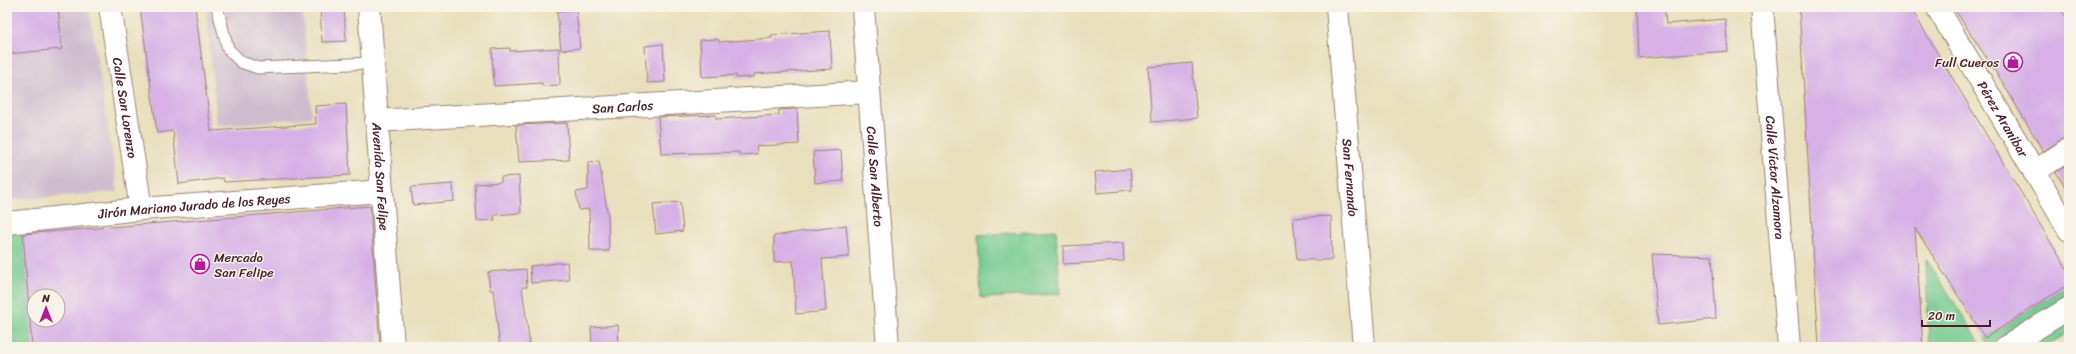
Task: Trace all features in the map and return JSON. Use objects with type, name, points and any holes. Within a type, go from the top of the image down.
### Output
[{"type":"street","name":"Calle San Lorenzo","points":[[110,7],[141,209]]},
{"type":"street","name":"Avenida San Felipe","points":[[369,7],[393,347]]},
{"type":"street","name":"Calle San Alberto","points":[[864,7],[888,347]]},
{"type":"street","name":"San Fernando","points":[[1337,7],[1364,347]]},
{"type":"street","name":"Calle Víctor Alzamora","points":[[1762,7],[1789,347]]},
{"type":"street","name":"Pérez Aranibar","points":[[1937,7],[2069,230]]},
{"type":"street","name":"San Carlos","points":[[376,121],[869,92]]},
{"type":"street","points":[[2034,172],[2069,149]]},
{"type":"street","name":"Jirón Mariano Jurado de los Reyes","points":[[7,223],[141,209],[382,191]]},
{"type":"street","points":[[2006,347],[2069,308]]},
{"type":"lane","points":[[217,7],[228,49],[241,62],[258,68],[373,63]]},
{"type":"shaded area","points":[[7,7],[89,7],[118,192],[7,200]]},
{"type":"shaded area","points":[[206,7],[302,7],[312,117],[217,126]]},
{"type":"green space","points":[[1056,230],[1060,294],[981,298],[978,235]]},
{"type":"green space","points":[[23,233],[27,288],[26,288],[26,328],[30,328],[32,347],[7,347],[7,234]]},
{"type":"green space","points":[[1926,259],[1983,347],[1929,347]]},
{"type":"green space","points":[[2069,284],[2069,296],[1990,346],[1985,338]]},
{"type":"green space","points":[[2069,321],[2069,332],[2045,347],[2028,347]]},
{"type":"building","points":[[7,7],[58,7],[62,49],[7,54]]},
{"type":"building","points":[[140,7],[195,7],[211,131],[316,124],[315,106],[346,104],[350,175],[224,182],[223,178],[179,184],[173,131],[157,133]]},
{"type":"building","points":[[320,7],[344,7],[346,41],[322,42]]},
{"type":"building","points":[[1637,7],[1664,7],[1666,24],[1725,19],[1728,51],[1639,58]]},
{"type":"building","points":[[1799,7],[1910,7],[2069,273],[2069,284],[1985,338],[1915,228],[1923,347],[1819,347]]},
{"type":"building","points":[[1953,7],[2059,7],[2069,21],[2069,137],[2062,139],[2043,151],[2003,83]]},
{"type":"building","points":[[576,10],[580,48],[561,50],[557,11]]},
{"type":"building","points":[[830,31],[832,69],[754,74],[754,77],[736,78],[736,75],[702,77],[700,40],[718,39],[719,42],[772,38],[771,35]]},
{"type":"building","points":[[663,44],[665,82],[647,83],[645,46]]},
{"type":"building","points":[[510,48],[510,51],[559,48],[560,85],[542,86],[542,83],[494,86],[492,49]]},
{"type":"building","points":[[1192,63],[1197,118],[1152,122],[1148,67]]},
{"type":"building","points":[[797,109],[799,144],[756,146],[757,154],[739,155],[739,152],[661,154],[658,117],[716,115],[716,119],[779,115],[779,110]]},
{"type":"building","points":[[567,123],[569,160],[519,162],[516,125]]},
{"type":"building","points":[[841,150],[843,181],[815,183],[813,152]]},
{"type":"building","points":[[599,161],[608,216],[609,251],[590,251],[589,209],[579,210],[576,192],[588,190],[588,162]]},
{"type":"building","points":[[2069,164],[2069,193],[2056,172]]},
{"type":"building","points":[[1130,169],[1132,190],[1097,193],[1095,172]]},
{"type":"building","points":[[519,176],[521,213],[494,215],[495,220],[477,221],[475,184],[501,182],[501,177]]},
{"type":"building","points":[[453,184],[454,201],[413,205],[411,187]]},
{"type":"building","points":[[680,202],[683,231],[656,234],[653,204]]},
{"type":"building","name":"Mercado San Felipe","points":[[370,206],[380,347],[32,347],[30,328],[66,328],[66,288],[27,288],[23,234]]},
{"type":"building","points":[[1331,216],[1332,260],[1297,260],[1293,218]]},
{"type":"building","points":[[846,225],[849,257],[822,259],[826,311],[796,314],[793,261],[774,262],[774,236]]},
{"type":"building","points":[[1123,243],[1124,261],[1063,264],[1063,246]]},
{"type":"building","points":[[1652,254],[1712,256],[1716,319],[1658,325]]},
{"type":"building","points":[[567,262],[569,280],[531,283],[530,266]]},
{"type":"building","points":[[526,269],[527,287],[522,287],[530,347],[500,347],[493,290],[490,290],[488,272]]},
{"type":"building","points":[[618,325],[619,344],[592,346],[591,327]]},
{"type":"place","name":"Full Cueros","points":[[2013,62]]},
{"type":"place","name":"Mercado San Felipe","points":[[200,264]]}]
